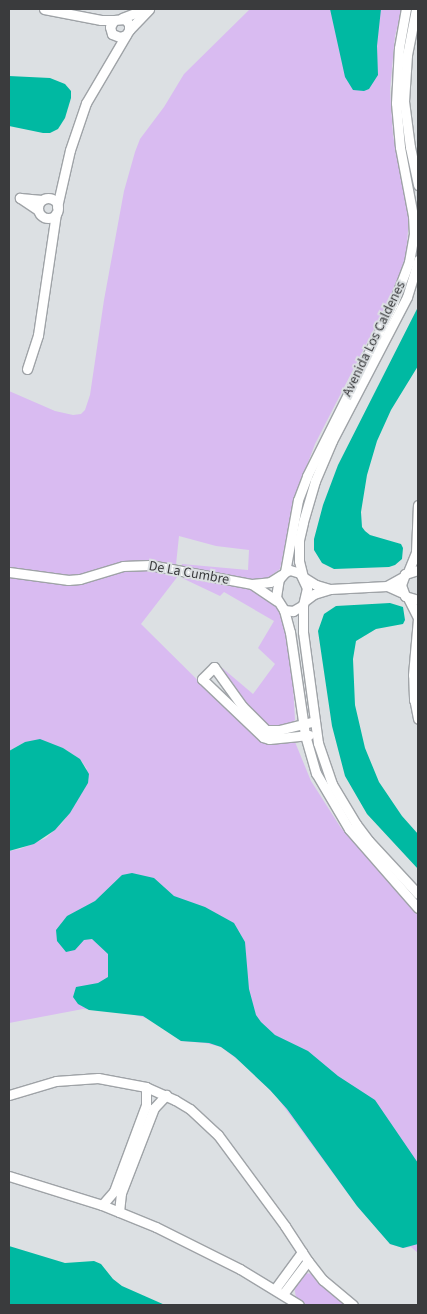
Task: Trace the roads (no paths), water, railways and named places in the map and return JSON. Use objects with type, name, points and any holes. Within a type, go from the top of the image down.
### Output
[{"type":"street","points":[[44,9],[101,20],[118,19],[148,9]]},
{"type":"street","points":[[27,369],[38,335],[57,210],[75,132],[86,103],[113,57],[128,32],[148,9]]},
{"type":"street","name":"Avenida Los Caldenes","points":[[283,574],[298,500],[307,476],[393,304],[409,262],[414,234],[413,216],[400,147],[396,103],[398,55],[406,9]]},
{"type":"street","points":[[416,9],[407,55],[404,101],[410,147],[418,185]]},
{"type":"street","points":[[113,57],[115,45],[112,32],[118,19]]},
{"type":"street","points":[[118,19],[127,21],[128,32]]},
{"type":"street","points":[[101,20],[112,32],[120,37],[128,32]]},
{"type":"street","points":[[52,244],[48,228],[40,213],[43,199],[58,190],[65,178]]},
{"type":"street","points":[[9,196],[55,201],[57,210]]},
{"type":"street","points":[[20,198],[48,218],[57,210]]},
{"type":"street","name":"Avenida Los Caldenes","points":[[303,577],[299,561],[299,540],[315,481],[332,442],[407,297],[418,260]]},
{"type":"street","points":[[418,506],[415,539],[417,556],[401,585],[417,612],[418,618],[417,666],[413,675],[418,719]]},
{"type":"street","name":"De La Cumbre","points":[[9,572],[68,580],[80,579],[123,566],[150,565],[252,584]]},
{"type":"street","points":[[284,610],[294,611],[314,594],[330,589],[387,586],[406,574],[418,570]]},
{"type":"street","points":[[252,584],[270,582],[283,574],[295,571],[316,585],[330,589]]},
{"type":"street","points":[[277,602],[276,591],[283,574]]},
{"type":"street","points":[[303,577],[307,588],[303,632],[317,734],[324,763],[332,784],[356,824],[418,894]]},
{"type":"street","points":[[252,584],[277,602],[284,610],[290,632],[305,735],[316,773],[337,812],[359,842],[418,908]]},
{"type":"street","points":[[387,586],[418,600]]},
{"type":"street","points":[[315,721],[280,730],[266,730],[242,706],[214,666],[202,679],[263,737],[269,739],[317,734]]},
{"type":"street","points":[[416,703],[418,689]]},
{"type":"street","points":[[221,698],[230,690]]},
{"type":"street","points":[[9,1095],[56,1081],[77,1078],[114,1080],[146,1087],[166,1095],[190,1109],[218,1134],[323,1280],[353,1305]]},
{"type":"street","points":[[102,1205],[117,1192],[134,1150],[150,1106],[146,1087]]},
{"type":"street","points":[[150,1106],[166,1095]]},
{"type":"street","points":[[9,1176],[102,1205],[186,1241],[299,1305]]},
{"type":"street","points":[[117,1192],[119,1212]]},
{"type":"street","points":[[279,1292],[302,1252]]},
{"type":"street","points":[[279,1292],[308,1261]]}]
